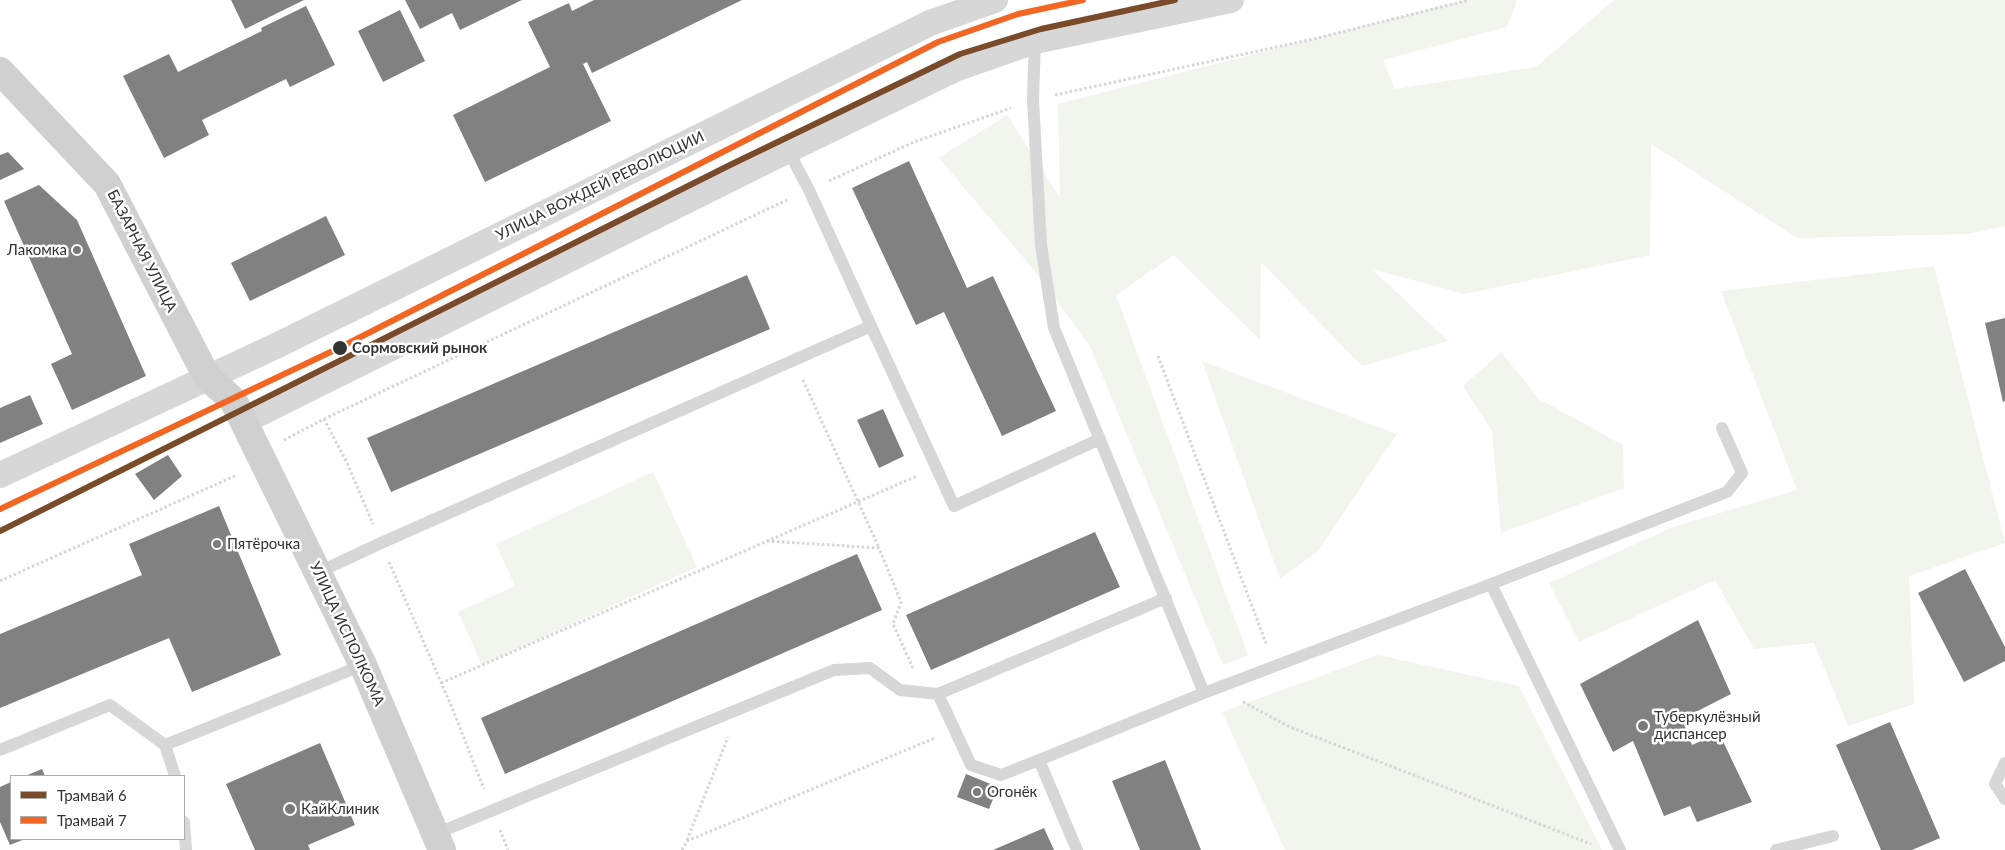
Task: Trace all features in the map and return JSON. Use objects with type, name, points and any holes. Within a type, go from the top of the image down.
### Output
[{"type":"street","name":"УЛИЦА ВОЖДЕЙ РЕВОЛЮЦИИ","points":[[0,474],[280,344],[930,23],[995,0]]},
{"type":"street","points":[[244,421],[788,150],[955,70],[1035,41],[1231,0]]},
{"type":"street","name":"БАЗАРНАЯ УЛИЦА","points":[[0,71],[107,184],[207,377]]},
{"type":"street","name":"УЛИЦА ИСПОЛКОМА","points":[[207,377],[233,400],[265,463],[363,665],[439,842]]},
{"type":"lane","points":[[1035,41],[1034,99],[1041,245],[1054,328],[1204,693]]},
{"type":"lane","points":[[788,150],[809,190],[954,506],[1100,439]]},
{"type":"lane","points":[[319,572],[871,326]]},
{"type":"lane","points":[[938,694],[971,765],[1001,775],[1204,693],[1727,492],[1742,473],[1722,428]]},
{"type":"lane","points":[[1491,584],[1620,850]]},
{"type":"lane","points":[[439,842],[492,811],[834,670],[870,668],[900,690],[938,694],[1166,598]]},
{"type":"lane","points":[[165,744],[363,665]]},
{"type":"lane","points":[[0,750],[110,705],[165,744],[175,775]]},
{"type":"lane","points":[[1039,760],[1077,850]]},
{"type":"lane","points":[[2005,763],[1995,784],[2005,799]]},
{"type":"lane","points":[[185,836],[186,850]]},
{"type":"lane","points":[[1776,850],[1833,836]]},
{"type":"path","points":[[0,581],[265,463],[275,445],[324,419],[914,142],[1034,99],[1318,38],[1469,0]]},
{"type":"path","points":[[1158,356],[1275,667]]},
{"type":"path","points":[[794,360],[879,548],[901,602],[894,624],[924,693]]},
{"type":"path","points":[[324,419],[347,463],[441,683],[508,850]]},
{"type":"path","points":[[441,683],[935,468]]},
{"type":"path","points":[[767,541],[879,548]]},
{"type":"path","points":[[1218,689],[1290,727],[1599,846]]},
{"type":"path","points":[[682,850],[739,709]]},
{"type":"path","points":[[687,840],[943,735]]},
{"type":"shaded area","points":[[1465,0],[1517,0],[1507,27],[1383,60],[1395,89],[1536,67],[1614,0],[2005,0],[2005,226],[1968,234],[1797,238],[1651,144],[1650,255],[1464,294],[1372,269],[1448,341],[1362,366],[1261,262],[1260,340],[1174,255],[1116,295],[1248,655],[1223,665],[1090,346],[1033,269],[939,158],[1007,115],[1060,198],[1058,104]]},
{"type":"shaded area","points":[[1934,266],[2005,543],[1909,576],[1914,704],[1848,726],[1814,643],[1754,649],[1715,580],[1579,642],[1549,583],[1673,527],[1797,490],[1721,291]]},
{"type":"shaded area","points":[[1501,352],[1539,399],[1623,445],[1624,488],[1501,533],[1492,431],[1463,386]]},
{"type":"shaded area","points":[[1202,361],[1397,434],[1317,552],[1280,579]]},
{"type":"shaded area","points":[[653,472],[697,567],[482,665],[458,612],[515,586],[496,544]]},
{"type":"shaded area","points":[[1378,655],[1519,686],[1602,850],[1285,850],[1222,712]]},
{"type":"building","points":[[231,0],[304,0],[245,29]]},
{"type":"building","points":[[405,0],[522,0],[460,30],[452,13],[420,29]]},
{"type":"building","points":[[594,0],[742,0],[592,73],[587,62],[583,64],[611,121],[485,182],[453,115],[550,67],[528,22],[569,3],[572,11]]},
{"type":"building","points":[[306,6],[335,65],[290,87],[286,79],[202,120],[209,135],[164,158],[123,76],[169,54],[178,72],[262,31],[261,28]]},
{"type":"building","points":[[400,10],[425,61],[383,82],[358,31]]},
{"type":"building","points":[[8,152],[24,169],[0,180],[0,155]]},
{"type":"building","points":[[909,161],[967,288],[993,276],[1056,411],[1002,436],[944,312],[916,325],[852,188]]},
{"type":"building","points":[[39,185],[77,220],[146,376],[72,410],[51,364],[72,354],[4,201]]},
{"type":"building","points":[[326,216],[345,255],[250,301],[231,263]]},
{"type":"building","points":[[747,275],[770,329],[391,492],[367,438]]},
{"type":"building","points":[[2005,318],[2005,401],[2003,402],[1985,323]]},
{"type":"building","points":[[30,395],[43,424],[0,443],[0,408]]},
{"type":"building","points":[[883,409],[904,456],[879,468],[857,420]]},
{"type":"building","points":[[168,455],[182,476],[154,500],[135,474]]},
{"type":"building","points":[[219,506],[281,655],[192,692],[169,638],[0,708],[0,634],[142,575],[129,544]]},
{"type":"building","points":[[1095,532],[1120,587],[931,670],[906,615]]},
{"type":"building","points":[[857,554],[882,610],[505,774],[481,718]]},
{"type":"building","points":[[1965,569],[2005,647],[2005,661],[1964,682],[1918,593]]},
{"type":"building","name":"Туберкулёзный диспансер","points":[[1698,620],[1731,694],[1682,719],[1692,745],[1719,733],[1752,802],[1697,822],[1690,806],[1664,816],[1633,741],[1613,752],[1580,684]]},
{"type":"building","points":[[1890,722],[1940,838],[1912,850],[1881,850],[1836,745]]},
{"type":"building","points":[[320,743],[355,825],[308,845],[310,850],[255,850],[226,784]]},
{"type":"building","points":[[1165,760],[1201,850],[1140,850],[1112,781]]},
{"type":"building","points":[[42,769],[45,775],[27,775]]},
{"type":"building","points":[[966,774],[998,787],[989,809],[957,797]]},
{"type":"building","points":[[10,782],[10,840],[22,840],[10,845],[0,822],[0,787]]},
{"type":"building","points":[[1044,828],[1054,850],[993,850]]},
{"type":"tram line","name":"7","points":[[0,509],[339,348],[938,42],[1018,14],[1083,0]]},
{"type":"tram line","name":"6","points":[[0,531],[730,165],[960,54],[1041,29],[1175,0]]},
{"type":"place","name":"Лакомка","points":[[77,250]]},
{"type":"place","name":"Сормовский рынок","points":[[340,348]]},
{"type":"place","name":"Пятёрочка","points":[[217,544]]},
{"type":"place","name":"Туберкулёзный диспансер","points":[[1643,726]]},
{"type":"place","name":"Огонёк","points":[[977,792]]},
{"type":"place","name":"КайКлиник","points":[[290,809]]}]
